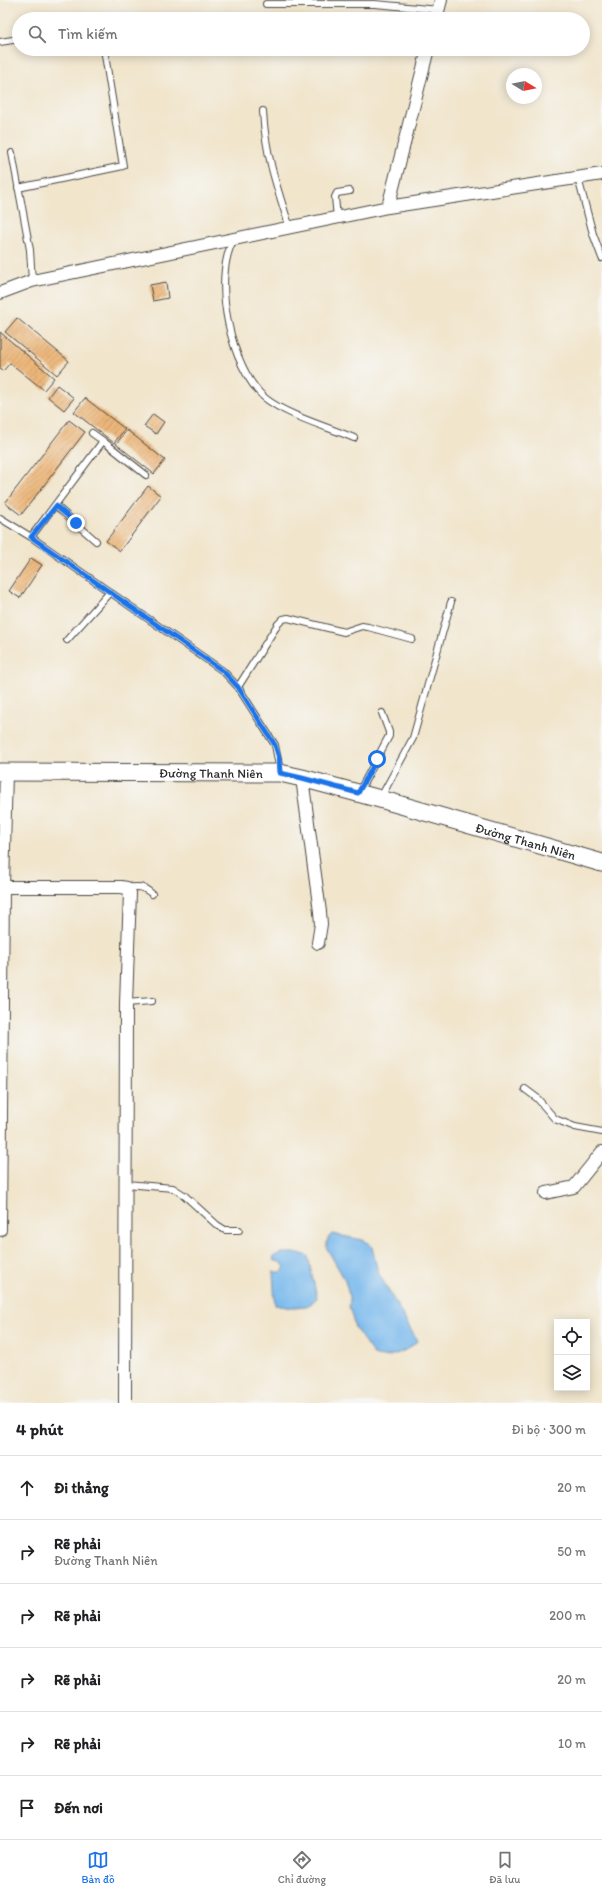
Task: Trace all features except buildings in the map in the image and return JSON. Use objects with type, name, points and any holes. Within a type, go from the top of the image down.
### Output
[{"type":"main road","name":"Đường Thanh Niên","points":[[3,772],[280,773],[380,799],[602,863]]},
{"type":"street","points":[[388,207],[426,56]]},
{"type":"street","points":[[0,293],[32,281],[388,207],[602,174]]},
{"type":"street","points":[[0,1230],[3,772]]},
{"type":"street","points":[[302,778],[320,912],[321,924],[318,943]]},
{"type":"street","points":[[2,887],[121,887],[127,888],[130,893],[126,1003],[125,1403]]},
{"type":"street","points":[[546,1194],[569,1190],[574,1187],[602,1152]]},
{"type":"lane","points":[[266,4],[375,4],[439,10]]},
{"type":"lane","points":[[0,42],[12,40]]},
{"type":"lane","points":[[18,188],[123,166],[105,56]]},
{"type":"lane","points":[[263,111],[264,136],[267,154],[290,228]]},
{"type":"lane","points":[[12,153],[30,250],[32,281]]},
{"type":"lane","points":[[578,178],[593,234],[602,258]]},
{"type":"lane","points":[[337,218],[335,197],[337,193],[350,191]]},
{"type":"lane","points":[[234,239],[228,249],[223,272],[223,290],[233,339],[250,381],[265,398],[282,408],[354,438]]},
{"type":"lane","points":[[92,433],[146,475]]},
{"type":"lane","points":[[31,537],[56,506],[102,442]]},
{"type":"lane","points":[[56,506],[96,541]]},
{"type":"lane","points":[[0,518],[31,537],[223,671],[238,687],[275,745],[279,758],[280,773]]},
{"type":"lane","points":[[67,640],[110,592]]},
{"type":"lane","points":[[380,799],[413,738],[451,602]]},
{"type":"lane","points":[[238,687],[278,624],[283,619],[288,618],[344,632],[362,626],[412,639]]},
{"type":"lane","points":[[358,793],[389,736],[382,713]]},
{"type":"lane","points":[[127,888],[136,886],[145,888],[152,894]]},
{"type":"lane","points":[[126,1003],[152,1001]]},
{"type":"lane","points":[[525,1090],[537,1098],[555,1119],[575,1127],[602,1132]]},
{"type":"lane","points":[[126,1184],[172,1188],[184,1195],[217,1225],[225,1230],[239,1230]]},
{"type":"water","points":[[332,1234],[363,1240],[369,1243],[372,1247],[378,1272],[417,1341],[409,1348],[390,1356],[384,1357],[374,1355],[355,1328],[349,1306],[350,1300],[345,1280],[326,1247],[328,1238]]},
{"type":"water","points":[[283,1253],[299,1253],[308,1256],[317,1298],[307,1307],[293,1308],[275,1305],[273,1272],[282,1272],[285,1267],[280,1262],[273,1260],[274,1256]]},
{"type":"route","points":[[76,523],[56,506],[31,537],[223,671],[238,687],[275,745],[279,758],[280,773],[358,793],[377,759]]}]
